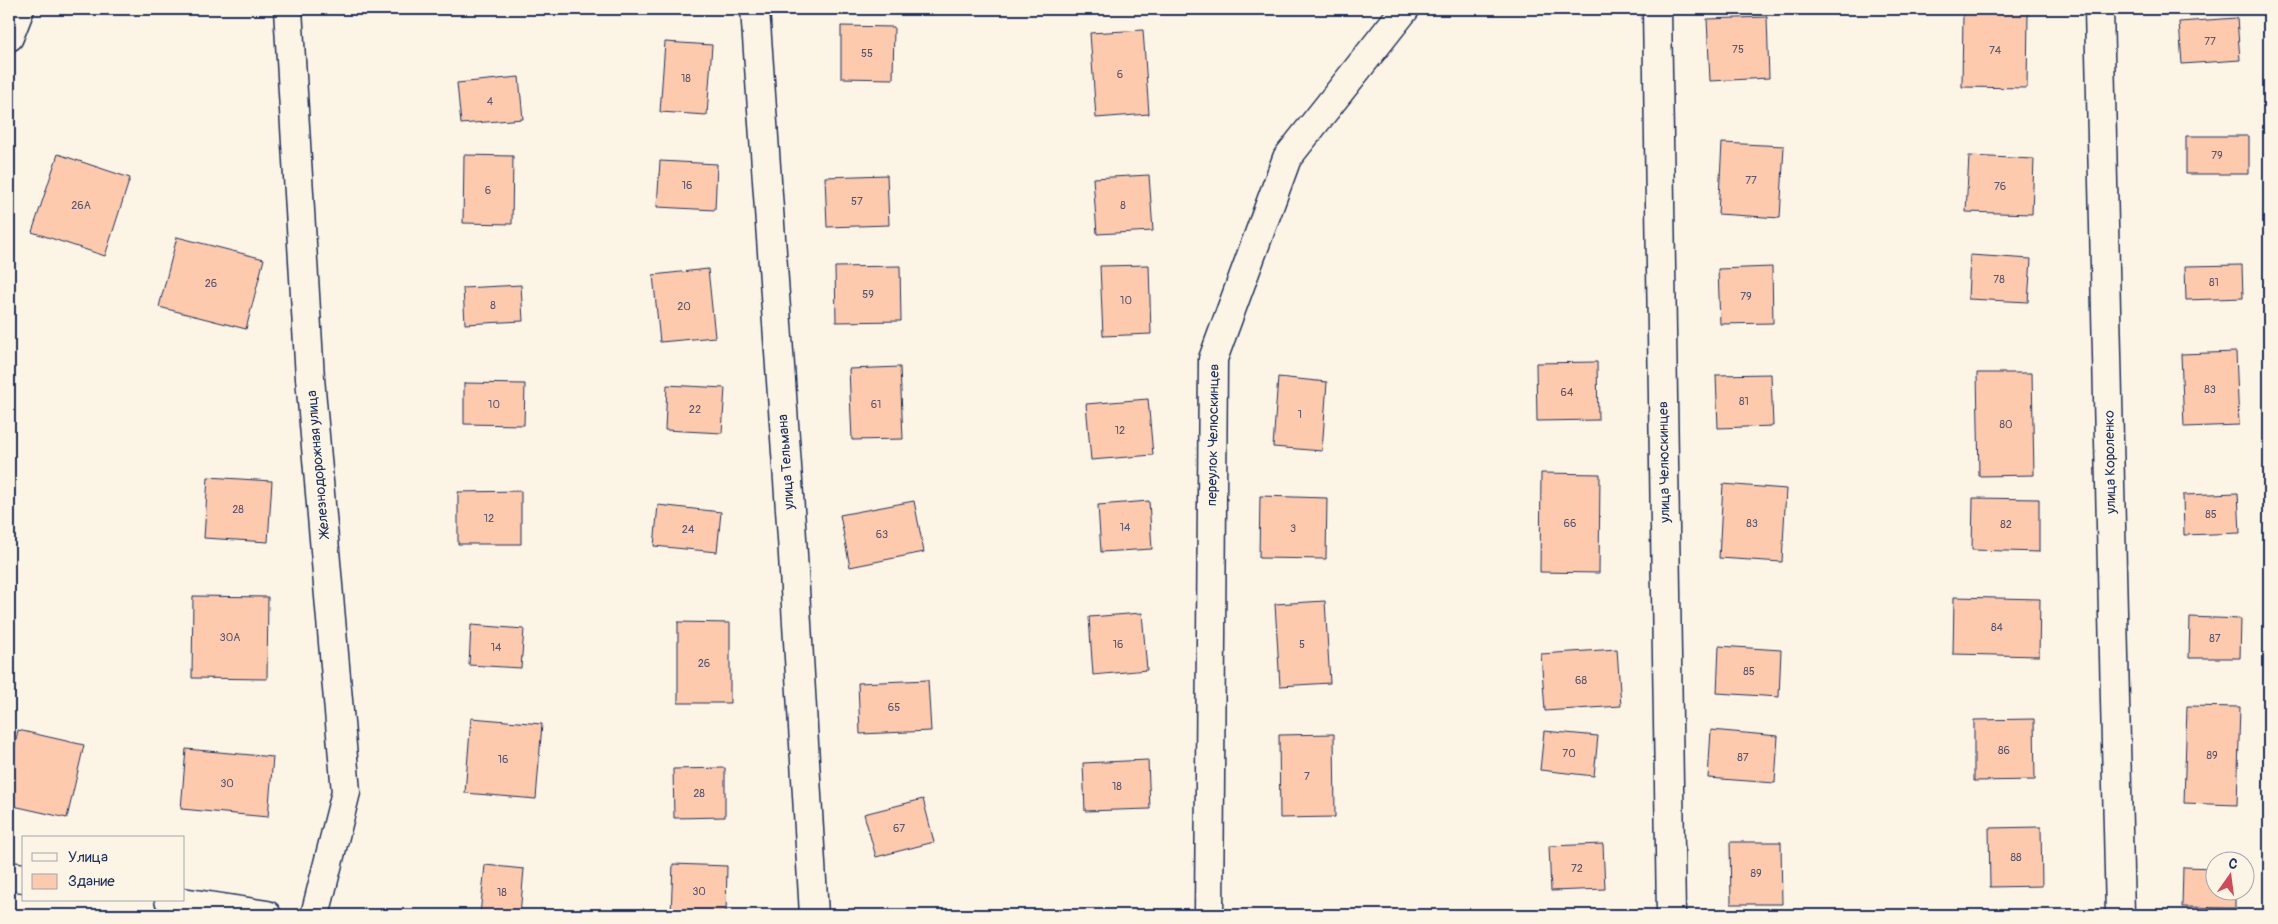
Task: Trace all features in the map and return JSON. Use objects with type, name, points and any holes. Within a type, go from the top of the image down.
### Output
[{"type":"street","points":[[9,36],[20,9]]},
{"type":"street","name":"Железнодорожная улица","points":[[288,9],[310,378],[346,792],[315,915]]},
{"type":"street","name":"улица Тельмана","points":[[755,9],[791,528],[814,915]]},
{"type":"street","name":"переулок Челюскинцев","points":[[1209,915],[1213,359],[1287,158],[1406,9]]},
{"type":"street","name":"улица Челюскинцев","points":[[1657,9],[1671,915]]},
{"type":"street","name":"улица Короленко","points":[[2099,9],[2120,915]]},
{"type":"street","points":[[9,876],[22,878]]},
{"type":"street","points":[[182,902],[267,915]]},
{"type":"building","points":[[1963,11],[2028,12],[2027,88],[1962,87]]},
{"type":"building","points":[[1767,17],[1769,78],[1710,81],[1707,19]]},
{"type":"building","points":[[2237,18],[2240,60],[2182,64],[2179,22]]},
{"type":"building","points":[[841,26],[894,27],[893,79],[841,78]]},
{"type":"building","points":[[1143,30],[1149,114],[1096,118],[1090,33]]},
{"type":"building","points":[[665,42],[712,45],[707,115],[660,112]]},
{"type":"building","points":[[519,77],[523,119],[461,124],[457,83]]},
{"type":"building","points":[[2186,136],[2249,136],[2249,174],[2186,174]]},
{"type":"building","points":[[1722,143],[1784,146],[1780,218],[1718,214]]},
{"type":"building","points":[[58,154],[130,178],[105,256],[32,232]]},
{"type":"building","points":[[464,155],[513,156],[512,224],[463,223]]},
{"type":"building","points":[[1969,156],[2034,159],[2032,214],[1966,212]]},
{"type":"building","points":[[660,161],[717,164],[715,210],[657,207]]},
{"type":"building","points":[[887,175],[889,225],[827,227],[825,177]]},
{"type":"building","points":[[1149,175],[1153,231],[1097,234],[1093,178]]},
{"type":"building","points":[[177,237],[264,259],[246,329],[159,307]]},
{"type":"building","points":[[1970,255],[2031,259],[2028,302],[1968,299]]},
{"type":"building","points":[[1149,265],[1151,334],[1103,336],[1100,266]]},
{"type":"building","points":[[2242,265],[2243,298],[2186,300],[2185,266]]},
{"type":"building","points":[[900,266],[901,321],[836,322],[835,267]]},
{"type":"building","points":[[1772,267],[1773,323],[1720,324],[1718,269]]},
{"type":"building","points":[[708,269],[715,337],[660,342],[653,275]]},
{"type":"building","points":[[521,285],[523,321],[465,324],[463,288]]},
{"type":"building","points":[[2236,352],[2239,425],[2184,427],[2181,354]]},
{"type":"building","points":[[1597,362],[1598,420],[1537,421],[1536,363]]},
{"type":"building","points":[[900,367],[903,439],[852,440],[849,369]]},
{"type":"building","points":[[1977,373],[2032,373],[2034,475],[1979,476]]},
{"type":"building","points":[[1771,374],[1773,426],[1718,428],[1716,375]]},
{"type":"building","points":[[1278,377],[1327,382],[1322,451],[1273,447]]},
{"type":"building","points":[[464,383],[525,384],[524,425],[464,424]]},
{"type":"building","points":[[667,385],[725,388],[722,433],[665,430]]},
{"type":"building","points":[[1148,399],[1153,455],[1091,460],[1086,404]]},
{"type":"building","points":[[1541,473],[1600,474],[1599,573],[1540,572]]},
{"type":"building","points":[[208,477],[272,481],[268,542],[204,538]]},
{"type":"building","points":[[1723,484],[1786,489],[1782,562],[1719,558]]},
{"type":"building","points":[[521,491],[521,544],[458,544],[458,492]]},
{"type":"building","points":[[2238,493],[2240,533],[2184,535],[2183,495]]},
{"type":"building","points":[[1260,496],[1327,498],[1326,559],[1259,558]]},
{"type":"building","points":[[1973,498],[2039,499],[2039,552],[1972,550]]},
{"type":"building","points":[[914,501],[924,552],[850,567],[840,515]]},
{"type":"building","points":[[1149,501],[1152,549],[1101,552],[1098,505]]},
{"type":"building","points":[[658,505],[721,512],[717,552],[654,546]]},
{"type":"building","points":[[193,596],[268,597],[267,679],[192,678]]},
{"type":"building","points":[[1954,597],[2040,599],[2039,656],[1953,654]]},
{"type":"building","points":[[1325,601],[1330,683],[1280,686],[1275,604]]},
{"type":"building","points":[[1142,613],[1147,670],[1093,675],[1089,617]]},
{"type":"building","points":[[2190,617],[2241,619],[2240,658],[2189,658]]},
{"type":"building","points":[[678,622],[730,623],[730,703],[678,703]]},
{"type":"building","points":[[471,625],[524,629],[521,668],[469,665]]},
{"type":"building","points":[[1719,646],[1781,650],[1779,697],[1717,693]]},
{"type":"building","points":[[1617,649],[1621,706],[1545,711],[1541,654]]},
{"type":"building","points":[[928,680],[931,731],[860,734],[858,683]]},
{"type":"building","points":[[2187,706],[2240,707],[2237,805],[2184,803]]},
{"type":"building","points":[[471,718],[542,724],[536,799],[465,793]]},
{"type":"building","points":[[2034,719],[2035,780],[1974,781],[1974,720]]},
{"type":"building","points":[[18,730],[84,745],[67,818],[9,805],[9,773]]},
{"type":"building","points":[[1711,730],[1778,736],[1775,783],[1708,778]]},
{"type":"building","points":[[1544,731],[1598,736],[1594,776],[1540,770]]},
{"type":"building","points":[[1334,734],[1335,817],[1280,818],[1279,735]]},
{"type":"building","points":[[186,749],[273,757],[268,817],[181,809]]},
{"type":"building","points":[[1148,760],[1150,809],[1085,811],[1083,763]]},
{"type":"building","points":[[725,768],[725,817],[674,818],[673,769]]},
{"type":"building","points":[[923,799],[934,842],[876,857],[864,814]]},
{"type":"building","points":[[2041,827],[2042,886],[1990,887],[1989,828]]},
{"type":"building","points":[[1730,842],[1781,842],[1782,904],[1731,904]]},
{"type":"building","points":[[1603,844],[1605,889],[1551,891],[1549,846]]},
{"type":"building","points":[[673,864],[727,866],[726,915],[671,915]]},
{"type":"building","points":[[485,865],[524,869],[520,915],[480,915]]},
{"type":"building","points":[[2183,867],[2206,868],[2206,902],[2235,902],[2235,908],[2182,907]]}]
